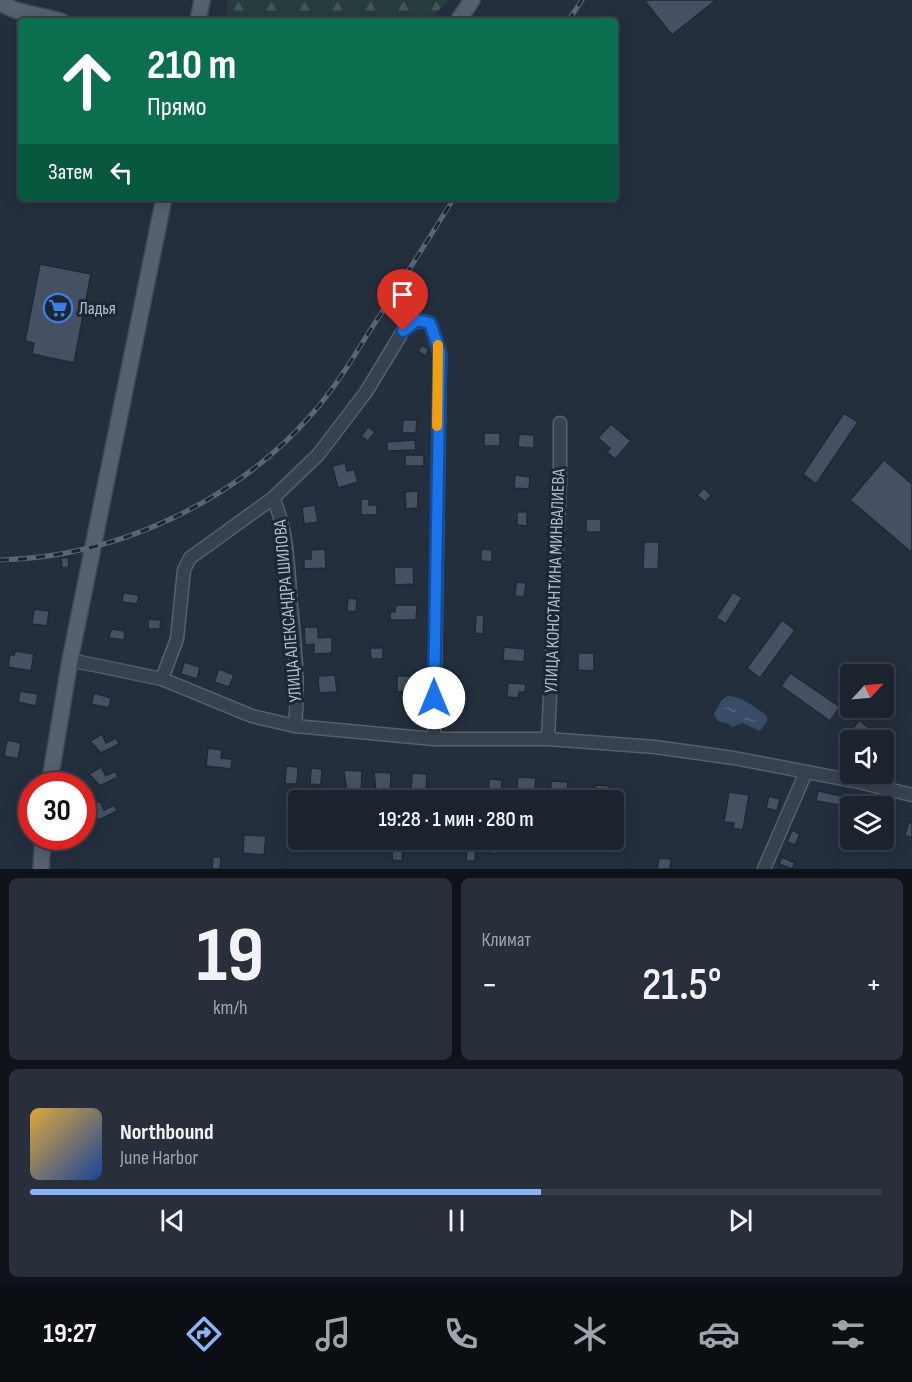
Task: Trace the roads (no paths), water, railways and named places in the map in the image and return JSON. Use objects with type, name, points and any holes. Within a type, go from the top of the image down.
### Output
[{"type":"main road","points":[[199,18],[202,0]]},
{"type":"main road","points":[[460,18],[472,0]]},
{"type":"main road","points":[[0,3],[15,10],[48,18]]},
{"type":"main road","points":[[51,772],[70,660],[163,201]]},
{"type":"main road","points":[[41,869],[42,850]]},
{"type":"street","points":[[162,679],[177,639],[184,570],[190,558],[273,498],[325,446],[366,392],[403,331],[417,320],[430,323],[438,340],[440,352],[434,739]]},
{"type":"street","name":"УЛИЦА КОНСТАНТИНА МИНВАЛИЕВА","points":[[548,739],[559,503],[560,423]]},
{"type":"street","name":"УЛИЦА АЛЕКСАНДРА ШИЛОВА","points":[[273,498],[281,517],[285,539],[297,670],[295,726]]},
{"type":"street","points":[[70,660],[162,679],[252,716],[295,726],[434,739],[548,739],[655,747],[806,772],[912,795]]},
{"type":"street","points":[[764,869],[806,772]]},
{"type":"water","points":[[727,696],[743,700],[767,716],[767,721],[760,731],[742,723],[732,727],[718,721],[714,714],[721,701]]},
{"type":"railway","points":[[570,18],[582,0]]},
{"type":"railway","points":[[0,560],[44,556],[87,548],[130,536],[171,519],[210,498],[247,474],[281,445],[328,395],[452,201]]},
{"type":"place","name":"Ладья","points":[[58,308]]}]
